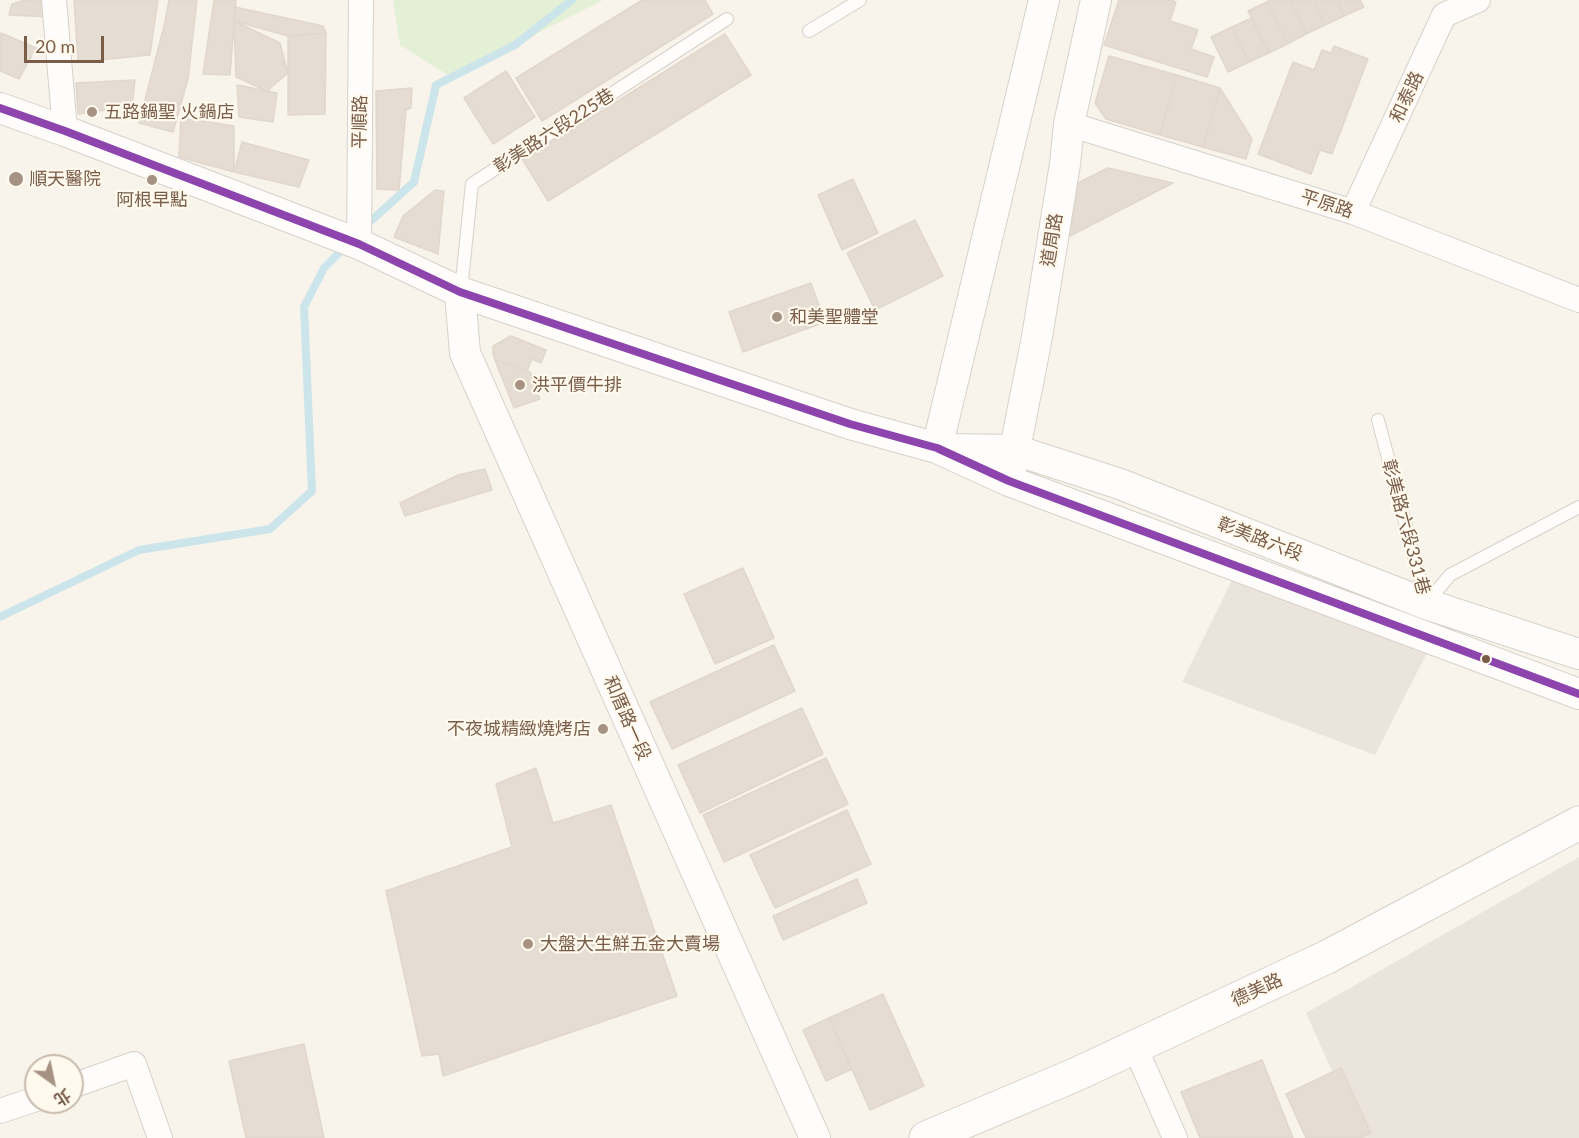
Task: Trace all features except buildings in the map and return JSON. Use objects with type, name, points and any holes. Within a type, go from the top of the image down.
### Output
[{"type":"main road","name":"德美路","points":[[926,1138],[1077,1074],[1327,957],[1579,823]]},
{"type":"street","points":[[54,0],[65,131]]},
{"type":"street","name":"平順路","points":[[359,244],[361,0]]},
{"type":"street","points":[[937,448],[1044,0]]},
{"type":"street","name":"道周路","points":[[1009,481],[1040,314],[1065,164],[1069,124],[1096,0]]},
{"type":"street","name":"和泰路","points":[[1353,212],[1444,15],[1478,0]]},
{"type":"street","name":"彰美路六段","points":[[0,108],[359,244],[460,292],[850,424],[937,448],[1009,481],[1423,619],[1579,654]]},
{"type":"street","name":"平原路","points":[[1069,124],[1353,212],[1579,300]]},
{"type":"street","name":"和厝路一段","points":[[460,292],[465,353],[815,1138]]},
{"type":"street","name":"彰美路六段","points":[[937,448],[1015,450],[1120,484],[1423,619],[1579,694]]},
{"type":"street","points":[[1135,1047],[1175,1138]]},
{"type":"street","points":[[84,1082],[134,1064],[160,1138]]},
{"type":"street","points":[[0,1111],[24,1103]]},
{"type":"lane","points":[[809,31],[860,0]]},
{"type":"lane","name":"彰美路六段225巷","points":[[460,292],[472,184],[727,19]]},
{"type":"lane","name":"彰美路六段331巷","points":[[1378,420],[1423,619]]},
{"type":"lane","points":[[1423,619],[1450,575],[1579,507]]},
{"type":"shaded area","points":[[1236,572],[1429,649],[1375,755],[1182,682]]},
{"type":"shaded area","points":[[1579,857],[1579,1138],[1362,1138],[1306,1013]]},
{"type":"green space","points":[[393,0],[603,0],[451,77],[400,45]]},
{"type":"waterway","points":[[363,228],[414,182],[436,85],[515,45],[572,0]]},
{"type":"waterway","points":[[0,617],[139,550],[270,529],[312,491],[304,307],[324,268],[346,246]]},
{"type":"transit line","points":[[0,108],[359,244],[460,292],[850,424],[937,448],[1009,481],[1579,694]]},
{"type":"place","name":"五路鍋聖 火鍋店","points":[[92,112]]},
{"type":"place","name":"順天醫院","points":[[16,179]]},
{"type":"place","name":"阿根早點","points":[[152,180]]},
{"type":"place","name":"和美聖體堂","points":[[777,317]]},
{"type":"place","name":"洪平價牛排","points":[[520,385]]},
{"type":"place","name":"不夜城精緻燒烤店","points":[[603,729]]},
{"type":"place","name":"大盤大生鮮五金大賣場","points":[[528,944]]}]
